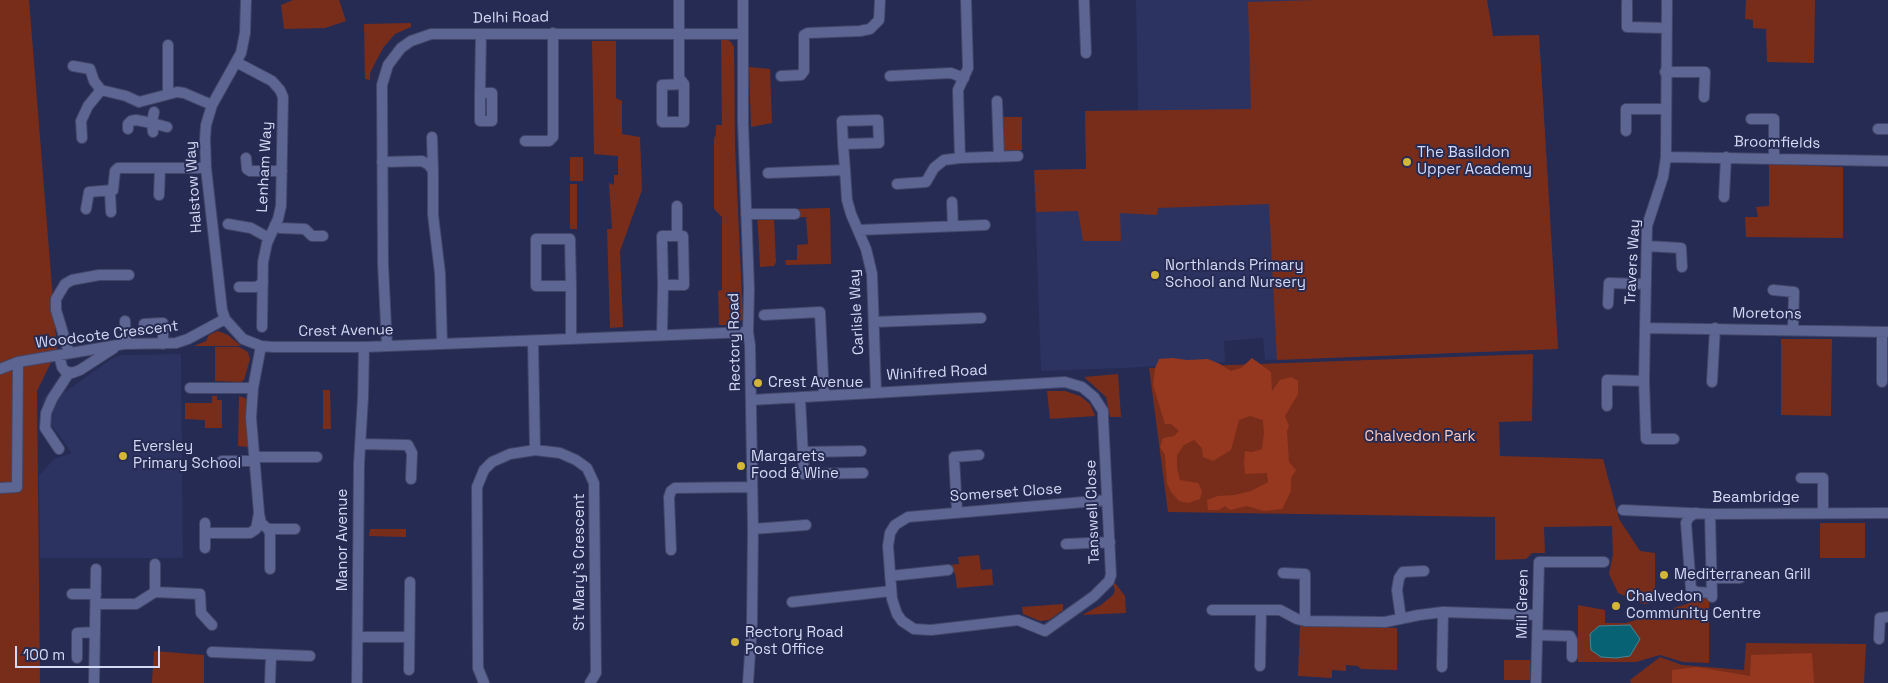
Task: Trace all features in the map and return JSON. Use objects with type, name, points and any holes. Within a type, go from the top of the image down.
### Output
[{"type":"street","name":"Halstow Way","points":[[225,319],[220,300],[206,168],[206,132],[212,106],[236,62],[245,33],[246,0]]},
{"type":"street","points":[[679,0],[679,78],[684,84]]},
{"type":"street","name":"Rectory Road","points":[[743,0],[753,529],[752,613],[748,683]]},
{"type":"street","points":[[781,76],[801,75],[804,71],[804,35],[808,33],[870,29],[879,20],[880,0]]},
{"type":"street","points":[[960,158],[958,90],[968,64],[966,0]]},
{"type":"street","points":[[1084,0],[1086,52]]},
{"type":"street","name":"Travers Way","points":[[1667,0],[1665,72],[1666,157],[1663,177],[1647,226],[1644,381],[1646,439],[1674,439]]},
{"type":"street","points":[[1627,2],[1627,27],[1666,28]]},
{"type":"street","points":[[524,141],[549,141],[553,137],[553,33]]},
{"type":"street","name":"Delhi Road","points":[[387,346],[383,264],[382,85],[388,65],[393,57],[411,41],[430,34],[743,34]]},
{"type":"street","points":[[480,93],[481,34]]},
{"type":"street","points":[[168,45],[168,93]]},
{"type":"street","name":"Lenham Way","points":[[236,62],[272,81],[283,97],[281,206],[276,225],[269,238],[263,262],[262,327]]},
{"type":"street","points":[[73,66],[90,69],[94,81],[100,90],[126,96],[139,102],[177,92],[184,93],[212,106]]},
{"type":"street","points":[[890,76],[951,72],[964,78]]},
{"type":"street","points":[[1665,72],[1705,72],[1704,97]]},
{"type":"street","points":[[82,138],[81,121],[88,106],[100,90]]},
{"type":"street","points":[[997,101],[999,157]]},
{"type":"street","points":[[139,102],[140,120]]},
{"type":"street","points":[[1626,131],[1626,109],[1666,109]]},
{"type":"street","points":[[1750,119],[1774,119],[1774,158]]},
{"type":"street","points":[[128,129],[131,121],[140,120],[167,127]]},
{"type":"street","points":[[432,137],[434,215],[440,273],[442,343]]},
{"type":"street","name":"Carlisle Way","points":[[843,144],[844,170],[849,206],[871,268],[876,391]]},
{"type":"street","points":[[897,184],[926,182],[938,163],[944,160],[1018,156]]},
{"type":"street","name":"Broomfields","points":[[1666,157],[1888,161]]},
{"type":"street","points":[[1724,198],[1726,157]]},
{"type":"street","points":[[246,158],[247,169],[250,171],[282,171]]},
{"type":"street","points":[[382,162],[422,162],[429,165],[432,170]]},
{"type":"street","points":[[111,212],[110,191],[113,190],[115,171],[118,168],[206,168]]},
{"type":"street","points":[[159,195],[160,168]]},
{"type":"street","points":[[768,173],[844,170]]},
{"type":"street","points":[[86,209],[88,192],[110,191]]},
{"type":"street","points":[[952,202],[953,226]]},
{"type":"street","points":[[677,206],[677,236]]},
{"type":"street","points":[[746,214],[795,214]]},
{"type":"street","points":[[228,224],[251,228],[269,238]]},
{"type":"street","points":[[276,225],[280,228],[305,229],[312,236],[323,236]]},
{"type":"street","points":[[859,230],[985,225]]},
{"type":"street","points":[[662,335],[662,236],[683,236],[684,285],[663,285]]},
{"type":"street","points":[[571,286],[536,286],[536,239],[570,239],[571,286],[571,340]]},
{"type":"street","points":[[1647,246],[1681,248],[1682,268]]},
{"type":"street","points":[[125,321],[121,345],[76,373],[69,373],[62,367],[64,354],[56,310],[56,299],[65,284],[72,280],[99,275],[129,275]]},
{"type":"street","points":[[239,287],[257,288],[263,282]]},
{"type":"street","points":[[1608,304],[1609,283],[1646,284]]},
{"type":"street","points":[[1773,290],[1794,292],[1793,329]]},
{"type":"street","points":[[764,314],[820,312],[824,396]]},
{"type":"street","points":[[874,322],[980,318]]},
{"type":"street","name":"Crest Avenue","points":[[225,319],[235,332],[261,346],[364,347],[748,332]]},
{"type":"street","name":"Woodcote Crescent","points":[[0,369],[18,362],[121,345],[176,343],[188,339],[225,319]]},
{"type":"street","points":[[144,324],[163,323],[163,344]]},
{"type":"street","name":"Moretons","points":[[1646,328],[1885,332]]},
{"type":"street","points":[[1712,382],[1714,328]]},
{"type":"street","points":[[1882,382],[1885,332]]},
{"type":"street","points":[[533,341],[535,450]]},
{"type":"street","points":[[261,346],[253,388],[251,418],[261,524],[268,528],[295,528]]},
{"type":"street","name":"Manor Avenue","points":[[357,683],[358,473],[364,347]]},
{"type":"street","points":[[0,488],[17,487],[18,362]]},
{"type":"street","points":[[58,449],[45,428],[46,414],[52,399],[69,373]]},
{"type":"street","points":[[1606,406],[1607,380],[1644,381]]},
{"type":"street","name":"Winifred Road","points":[[751,400],[800,398],[876,391],[1065,382]]},
{"type":"street","name":"Tanswell Close","points":[[891,591],[897,614],[902,621],[914,628],[931,630],[1018,620],[1045,631],[1094,596],[1109,581],[1111,575],[1110,542],[1102,411],[1088,391],[1076,384],[1065,382]]},
{"type":"street","points":[[190,388],[253,388]]},
{"type":"street","points":[[800,398],[804,474],[863,473]]},
{"type":"street","points":[[360,444],[408,445],[412,453],[411,479]]},
{"type":"street","name":"St Mary's Crescent","points":[[484,683],[478,668],[477,487],[484,470],[492,462],[510,454],[535,450],[560,453],[576,460],[587,468],[594,483],[596,673],[590,683]]},
{"type":"street","points":[[802,452],[861,451]]},
{"type":"street","points":[[957,512],[954,457],[979,455]]},
{"type":"street","points":[[222,461],[318,457]]},
{"type":"street","points":[[1802,478],[1823,478],[1823,512]]},
{"type":"street","points":[[671,550],[669,497],[675,488],[752,487]]},
{"type":"street","name":"Somerset Close","points":[[890,576],[888,546],[890,533],[895,525],[908,517],[1107,500]]},
{"type":"street","name":"Beambridge","points":[[1623,510],[1710,514],[1888,513]]},
{"type":"street","points":[[205,548],[205,528],[253,532],[256,528],[259,513]]},
{"type":"street","points":[[1696,513],[1689,517],[1686,523],[1691,589],[1711,595],[1710,514]]},
{"type":"street","points":[[753,529],[806,525]]},
{"type":"street","points":[[268,528],[270,533],[270,569]]},
{"type":"street","points":[[1066,544],[1110,542]]},
{"type":"street","name":"Mill Green","points":[[1536,683],[1539,562],[1604,562]]},
{"type":"street","points":[[155,564],[155,592]]},
{"type":"street","points":[[94,683],[96,569]]},
{"type":"street","points":[[792,602],[891,591],[890,576],[948,570]]},
{"type":"street","points":[[1401,619],[1397,590],[1399,578],[1404,572],[1424,571]]},
{"type":"street","points":[[1283,573],[1305,574],[1305,621]]},
{"type":"street","points":[[1711,578],[1740,578]]},
{"type":"street","points":[[409,670],[410,582]]},
{"type":"street","points":[[72,594],[136,604],[155,592],[200,594],[201,613],[212,625]]},
{"type":"street","points":[[1212,610],[1282,611],[1305,621],[1385,622],[1419,614],[1443,612],[1538,615]]},
{"type":"street","points":[[1260,666],[1262,611]]},
{"type":"street","points":[[1442,667],[1443,612]]},
{"type":"street","points":[[1879,639],[1880,618],[1888,617]]},
{"type":"street","points":[[77,658],[77,633],[95,632]]},
{"type":"street","points":[[1537,635],[1570,636],[1572,640],[1572,657]]},
{"type":"street","points":[[358,637],[408,637]]},
{"type":"street","points":[[212,652],[310,656]]},
{"type":"street","points":[[270,683],[271,655]]},
{"type":"shaded area","name":"The Basildon Upper Academy","points":[[1136,0],[1487,0],[1493,36],[1539,35],[1558,349],[1265,360],[1263,338],[1224,341],[1225,362],[1041,371],[1034,170],[1086,169],[1085,111],[1138,110]]},
{"type":"shaded area","name":"Eversley Primary School","points":[[181,354],[183,558],[40,558],[39,476],[54,459],[72,453],[53,427],[41,424],[43,400],[56,381],[65,392],[111,359],[122,355]]},
{"type":"shaded area","points":[[1252,358],[1271,372],[1272,391],[1280,380],[1291,377],[1298,381],[1298,394],[1285,416],[1289,426],[1287,431],[1289,462],[1296,470],[1291,478],[1291,491],[1282,509],[1264,511],[1247,506],[1230,510],[1225,506],[1219,510],[1208,510],[1207,500],[1218,496],[1235,495],[1251,491],[1268,482],[1267,473],[1245,474],[1245,451],[1252,452],[1262,449],[1264,433],[1263,420],[1250,416],[1239,420],[1231,450],[1213,461],[1203,457],[1202,448],[1194,440],[1184,445],[1177,455],[1177,468],[1180,480],[1198,483],[1202,491],[1200,499],[1188,503],[1179,501],[1171,492],[1167,483],[1165,455],[1160,447],[1163,438],[1174,436],[1179,431],[1171,424],[1165,424],[1153,385],[1155,368],[1159,359],[1187,360],[1208,359],[1231,371],[1241,368]]},
{"type":"shaded area","points":[[1630,625],[1640,639],[1630,656],[1616,658],[1601,657],[1591,650],[1590,634],[1599,626]]},
{"type":"shaded area","points":[[1812,653],[1814,683],[1672,683],[1672,670],[1697,667],[1750,676],[1751,655]]},
{"type":"green space","points":[[0,0],[29,0],[57,350],[37,391],[40,683],[0,683]]},
{"type":"green space","points":[[293,0],[339,0],[346,21],[325,28],[284,29],[281,5]]},
{"type":"green space","name":"The Basildon Upper Academy","points":[[1487,0],[1493,36],[1539,35],[1558,349],[1277,360],[1269,204],[1158,208],[1157,215],[1120,213],[1121,241],[1083,241],[1078,211],[1036,212],[1034,170],[1086,169],[1085,111],[1251,109],[1248,2]]},
{"type":"green space","points":[[1746,0],[1815,0],[1814,63],[1767,62],[1766,29],[1753,28],[1753,20],[1745,19]]},
{"type":"green space","points":[[411,23],[411,27],[395,34],[383,48],[370,73],[370,80],[365,79],[364,24]]},
{"type":"green space","points":[[721,38],[730,41],[734,47],[735,146],[743,319],[736,325],[719,325],[718,291],[722,290],[722,217],[714,209],[714,139],[716,125],[722,125]]},
{"type":"green space","points":[[592,41],[616,41],[616,98],[622,101],[622,134],[640,137],[642,190],[620,251],[623,327],[610,328],[607,229],[612,229],[609,183],[614,185],[614,175],[618,175],[618,156],[594,154]]},
{"type":"green space","points":[[749,67],[770,69],[772,123],[751,127]]},
{"type":"green space","points":[[1003,117],[1022,117],[1022,150],[1004,151]]},
{"type":"green space","points":[[570,157],[583,157],[583,181],[570,181]]},
{"type":"green space","points":[[1769,164],[1843,167],[1843,238],[1746,237],[1745,217],[1758,217],[1756,207],[1769,206]]},
{"type":"green space","points":[[570,184],[577,184],[577,229],[570,229]]},
{"type":"green space","points":[[830,208],[831,264],[786,265],[785,260],[797,260],[797,245],[808,244],[806,217],[774,219],[776,262],[774,266],[760,267],[757,210]]},
{"type":"green space","points":[[218,331],[228,335],[241,346],[194,346],[206,341],[209,335]]},
{"type":"green space","points":[[1781,339],[1832,339],[1831,416],[1781,415]]},
{"type":"green space","points":[[215,347],[239,347],[248,352],[250,359],[244,380],[241,382],[215,381]]},
{"type":"green space","name":"Chalvedon Park","points":[[1533,354],[1532,421],[1499,422],[1500,456],[1603,459],[1619,519],[1640,551],[1655,553],[1655,602],[1644,604],[1618,593],[1609,574],[1613,554],[1612,526],[1544,527],[1545,553],[1532,553],[1526,559],[1496,560],[1495,517],[1168,512],[1149,368]]},
{"type":"green space","points":[[1118,374],[1121,417],[1110,417],[1106,397],[1084,377]]},
{"type":"green space","points":[[323,390],[330,390],[331,429],[323,429]]},
{"type":"green space","points":[[1047,391],[1065,391],[1080,396],[1090,404],[1095,416],[1050,419]]},
{"type":"green space","points":[[212,396],[217,396],[217,400],[222,400],[222,428],[205,428],[205,420],[185,419],[185,403],[212,403]]},
{"type":"green space","points":[[239,396],[247,399],[246,413],[249,447],[238,446]]},
{"type":"green space","points":[[1820,523],[1865,523],[1865,558],[1820,558]]},
{"type":"green space","points":[[370,529],[406,529],[406,537],[369,536]]},
{"type":"green space","points":[[979,555],[981,570],[992,569],[993,585],[957,588],[955,573],[951,571],[950,565],[959,564],[958,557]]},
{"type":"green space","points":[[1115,583],[1125,596],[1126,613],[1082,615],[1101,605],[1113,595],[1115,590],[1113,585]]},
{"type":"green space","points":[[1709,597],[1709,663],[1683,662],[1660,655],[1636,662],[1578,662],[1578,605],[1605,610],[1605,623],[1626,623]]},
{"type":"green space","points":[[1063,604],[1063,610],[1049,620],[1040,621],[1023,614],[1022,607]]},
{"type":"green space","points":[[1300,625],[1397,628],[1397,670],[1361,669],[1358,666],[1346,665],[1346,671],[1332,670],[1332,678],[1298,676]]},
{"type":"green space","points":[[1746,643],[1866,644],[1864,683],[1631,683],[1630,680],[1660,657],[1682,665],[1744,670]]},
{"type":"green space","points":[[154,651],[204,655],[204,683],[152,683]]},
{"type":"green space","points":[[1504,660],[1530,660],[1530,680],[1504,680]]},
{"type":"place","name":"The Basildon Upper Academy","points":[[1407,162]]},
{"type":"place","name":"Northlands Primary School and Nursery","points":[[1155,275]]},
{"type":"place","name":"Crest Avenue","points":[[758,383]]},
{"type":"place","name":"Eversley Primary School","points":[[123,456]]},
{"type":"place","name":"Margarets Food & Wine","points":[[741,466]]},
{"type":"place","name":"Mediterranean Grill","points":[[1664,575]]},
{"type":"place","name":"Chalvedon Community Centre","points":[[1616,606]]},
{"type":"place","name":"Rectory Road Post Office","points":[[735,642]]}]
